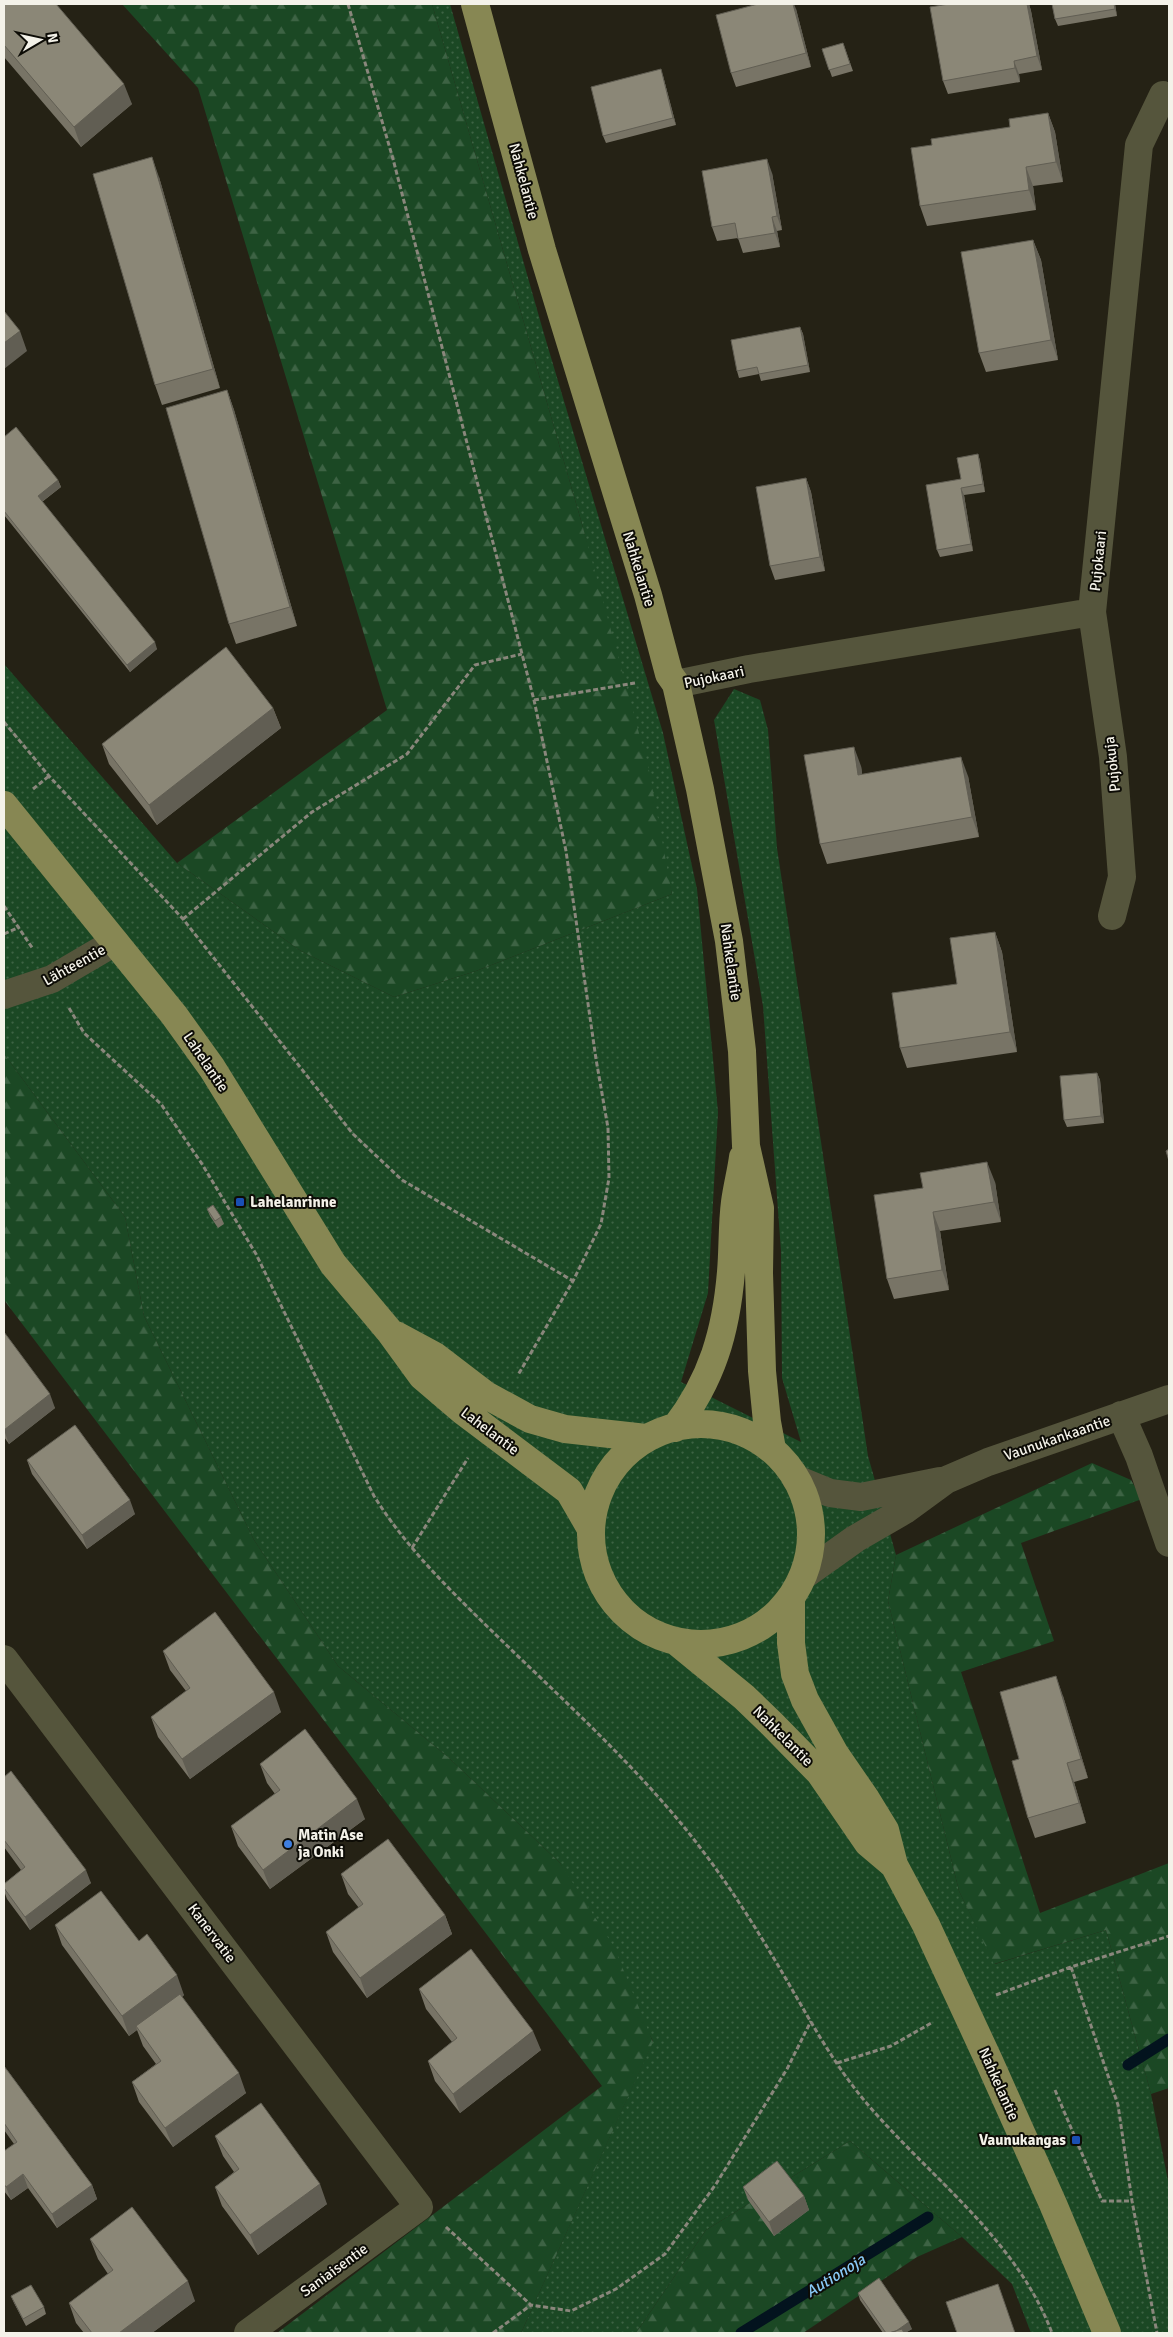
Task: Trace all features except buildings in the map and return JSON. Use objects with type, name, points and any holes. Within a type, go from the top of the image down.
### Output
[{"type":"main road","name":"Nahkelantie","points":[[475,4],[542,250],[648,595],[669,674],[676,684],[700,789],[729,940],[742,1051],[746,1146],[760,1208],[759,1273],[762,1371],[767,1422],[772,1449]]},
{"type":"main road","name":"Lahelantie","points":[[4,805],[174,1015],[212,1068],[333,1264],[390,1332],[422,1376],[463,1411],[570,1491],[591,1529]]},
{"type":"main road","name":"Nahkelantie","points":[[675,1428],[692,1406],[717,1353],[725,1317],[731,1273],[735,1202],[746,1146]]},
{"type":"main road","name":"Lahelantie","points":[[390,1332],[435,1356],[486,1395],[530,1419],[565,1429],[646,1438]]},
{"type":"main road","points":[[700,1424],[717,1425],[750,1435],[772,1449],[796,1478],[810,1516],[811,1537],[808,1556],[803,1576],[791,1600],[767,1622],[736,1638],[709,1644],[678,1643],[656,1636],[629,1618],[608,1594],[594,1562],[591,1529],[594,1507],[601,1486],[613,1467],[628,1451],[646,1438],[675,1428],[700,1424]]},
{"type":"main road","name":"Nahkelantie","points":[[791,1600],[792,1650],[795,1674],[804,1700],[834,1754],[866,1799],[884,1830],[894,1866],[926,1925],[989,2061],[1057,2213],[1107,2333]]},
{"type":"main road","name":"Nahkelantie","points":[[678,1643],[744,1697],[820,1773],[868,1843],[894,1866]]},
{"type":"street","name":"Pujokaari","points":[[676,684],[749,669],[1092,612],[1139,145],[1163,95]]},
{"type":"street","name":"Pujokuja","points":[[1092,612],[1113,757],[1122,877],[1112,916]]},
{"type":"street","name":"Lähteentie","points":[[4,995],[52,980],[115,942]]},
{"type":"street","name":"Vaunukankaantie","points":[[796,1478],[830,1493],[861,1497],[946,1480],[988,1462],[1169,1399]]},
{"type":"street","points":[[1121,1415],[1139,1456],[1169,1543]]},
{"type":"street","name":"Vaunukankaantie","points":[[803,1576],[855,1539],[905,1510],[946,1480]]},
{"type":"street","name":"Kanervatie","points":[[4,1659],[419,2207]]},
{"type":"street","name":"Saniaisentie","points":[[248,2333],[419,2207]]},
{"type":"path","points":[[348,4],[393,159],[534,700],[566,851],[608,1128],[609,1178],[601,1224],[574,1281],[514,1382]]},
{"type":"path","points":[[183,919],[312,812],[407,754],[475,665],[522,654]]},
{"type":"path","points":[[534,700],[636,682]]},
{"type":"path","points":[[4,722],[49,776],[183,919],[353,1134],[402,1180],[574,1281]]},
{"type":"path","points":[[4,906],[20,928],[84,1033],[161,1104],[202,1164],[256,1254],[374,1496],[391,1524],[448,1588],[578,1715],[679,1821],[750,1917],[837,2063],[867,2105],[1003,2248],[1028,2285],[1052,2333]]},
{"type":"path","points":[[4,934],[20,928]]},
{"type":"path","points":[[412,1548],[470,1456]]},
{"type":"path","points":[[993,1996],[1071,1967],[1169,1936]]},
{"type":"path","points":[[1071,1967],[1118,2105],[1132,2201],[1157,2333]]},
{"type":"path","points":[[419,2207],[454,2232],[531,2305],[571,2311],[616,2289],[665,2254],[716,2184],[787,2070],[811,2021]]},
{"type":"path","points":[[837,2063],[891,2046],[934,2021]]},
{"type":"path","points":[[1055,2090],[1102,2201],[1132,2201]]},
{"type":"path","points":[[492,2333],[531,2305]]},
{"type":"green space","points":[[122,4],[432,4],[582,524],[649,770],[672,894],[476,971],[394,997],[301,951],[177,863],[387,710],[198,88]]},
{"type":"green space","points":[[432,4],[450,4],[544,334],[663,733],[697,889],[718,1112],[708,1293],[681,1382],[801,1442],[782,1378],[781,1251],[763,1006],[714,720],[734,689],[760,700],[768,730],[777,848],[868,1456],[896,1555],[888,1601],[959,1891],[995,1964],[1106,1930],[1151,2094],[1169,2186],[1169,2333],[1031,2333],[1012,2284],[962,2237],[850,2141],[706,2230],[636,2333],[521,2333],[653,2041],[560,1863],[449,1758],[338,1666],[254,1540],[144,1316],[125,1217],[4,1054],[4,664],[177,863],[301,951],[394,997],[476,971],[672,894],[582,524]]},
{"type":"green space","points":[[4,1054],[125,1217],[144,1316],[254,1540],[338,1666],[449,1758],[560,1863],[614,1947],[653,2042],[521,2333],[277,2333],[602,2086],[4,1300]]},
{"type":"green space","points":[[1092,1463],[1131,1480],[1142,1499],[1021,1543],[1054,1641],[961,1672],[1040,1913],[1169,1863],[1169,2088],[1151,2094],[1106,1930],[994,1964],[959,1891],[888,1601],[896,1555]]},
{"type":"green space","points":[[850,2141],[962,2237],[917,2257],[803,2333],[636,2333],[706,2230]]},
{"type":"waterway","name":"Autionoja","points":[[1128,2065],[1169,2039]]},
{"type":"waterway","name":"Autionoja","points":[[741,2333],[928,2217]]},
{"type":"place","name":"Lahelanrinne","points":[[240,1202]]},
{"type":"place","name":"Matin Ase ja Onki","points":[[288,1844]]},
{"type":"place","name":"Vaunukangas","points":[[1076,2140]]}]
